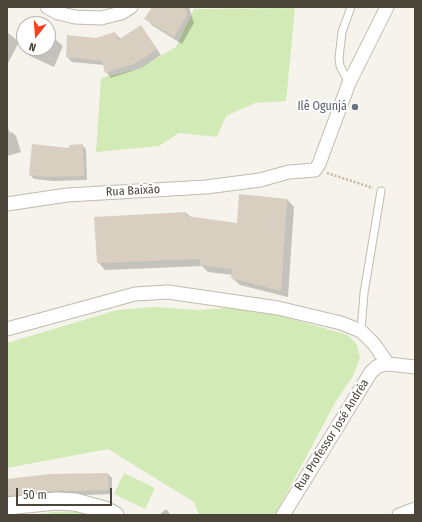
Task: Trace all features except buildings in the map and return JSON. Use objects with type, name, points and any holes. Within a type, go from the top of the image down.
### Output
[{"type":"street","points":[[46,7],[58,13],[75,17],[101,18],[120,13],[131,7]]},
{"type":"street","points":[[315,170],[319,164],[349,83],[387,7]]},
{"type":"street","name":"Rua Baixão","points":[[7,204],[60,196],[206,187],[260,180],[289,172],[315,170]]},
{"type":"street","points":[[7,329],[135,294],[168,292],[278,308],[340,323],[360,331],[374,344],[388,364],[415,365]]},
{"type":"street","name":"Rua Professor José Andréa","points":[[282,515],[368,376],[378,366],[388,364]]},
{"type":"street","points":[[7,506],[56,501],[75,502],[105,510],[115,515]]},
{"type":"street","points":[[399,515],[415,509]]},
{"type":"lane","points":[[349,83],[340,66],[339,58],[342,32],[351,7]]},
{"type":"lane","points":[[360,331],[364,293],[381,191]]},
{"type":"path","points":[[315,170],[381,191]]},
{"type":"green space","points":[[295,8],[286,101],[255,103],[226,116],[217,137],[179,133],[159,146],[96,152],[101,78],[138,69],[176,47],[194,9]]},
{"type":"green space","points":[[154,307],[198,310],[227,308],[278,315],[348,335],[357,345],[360,358],[353,376],[336,401],[275,515],[199,515],[194,502],[108,449],[7,468],[7,343],[117,310]]},
{"type":"green space","points":[[124,473],[155,488],[145,509],[114,494]]},
{"type":"green space","points":[[85,511],[90,515],[32,515],[54,512]]},
{"type":"place","name":"Ilê Ogunjá","points":[[355,107]]}]
